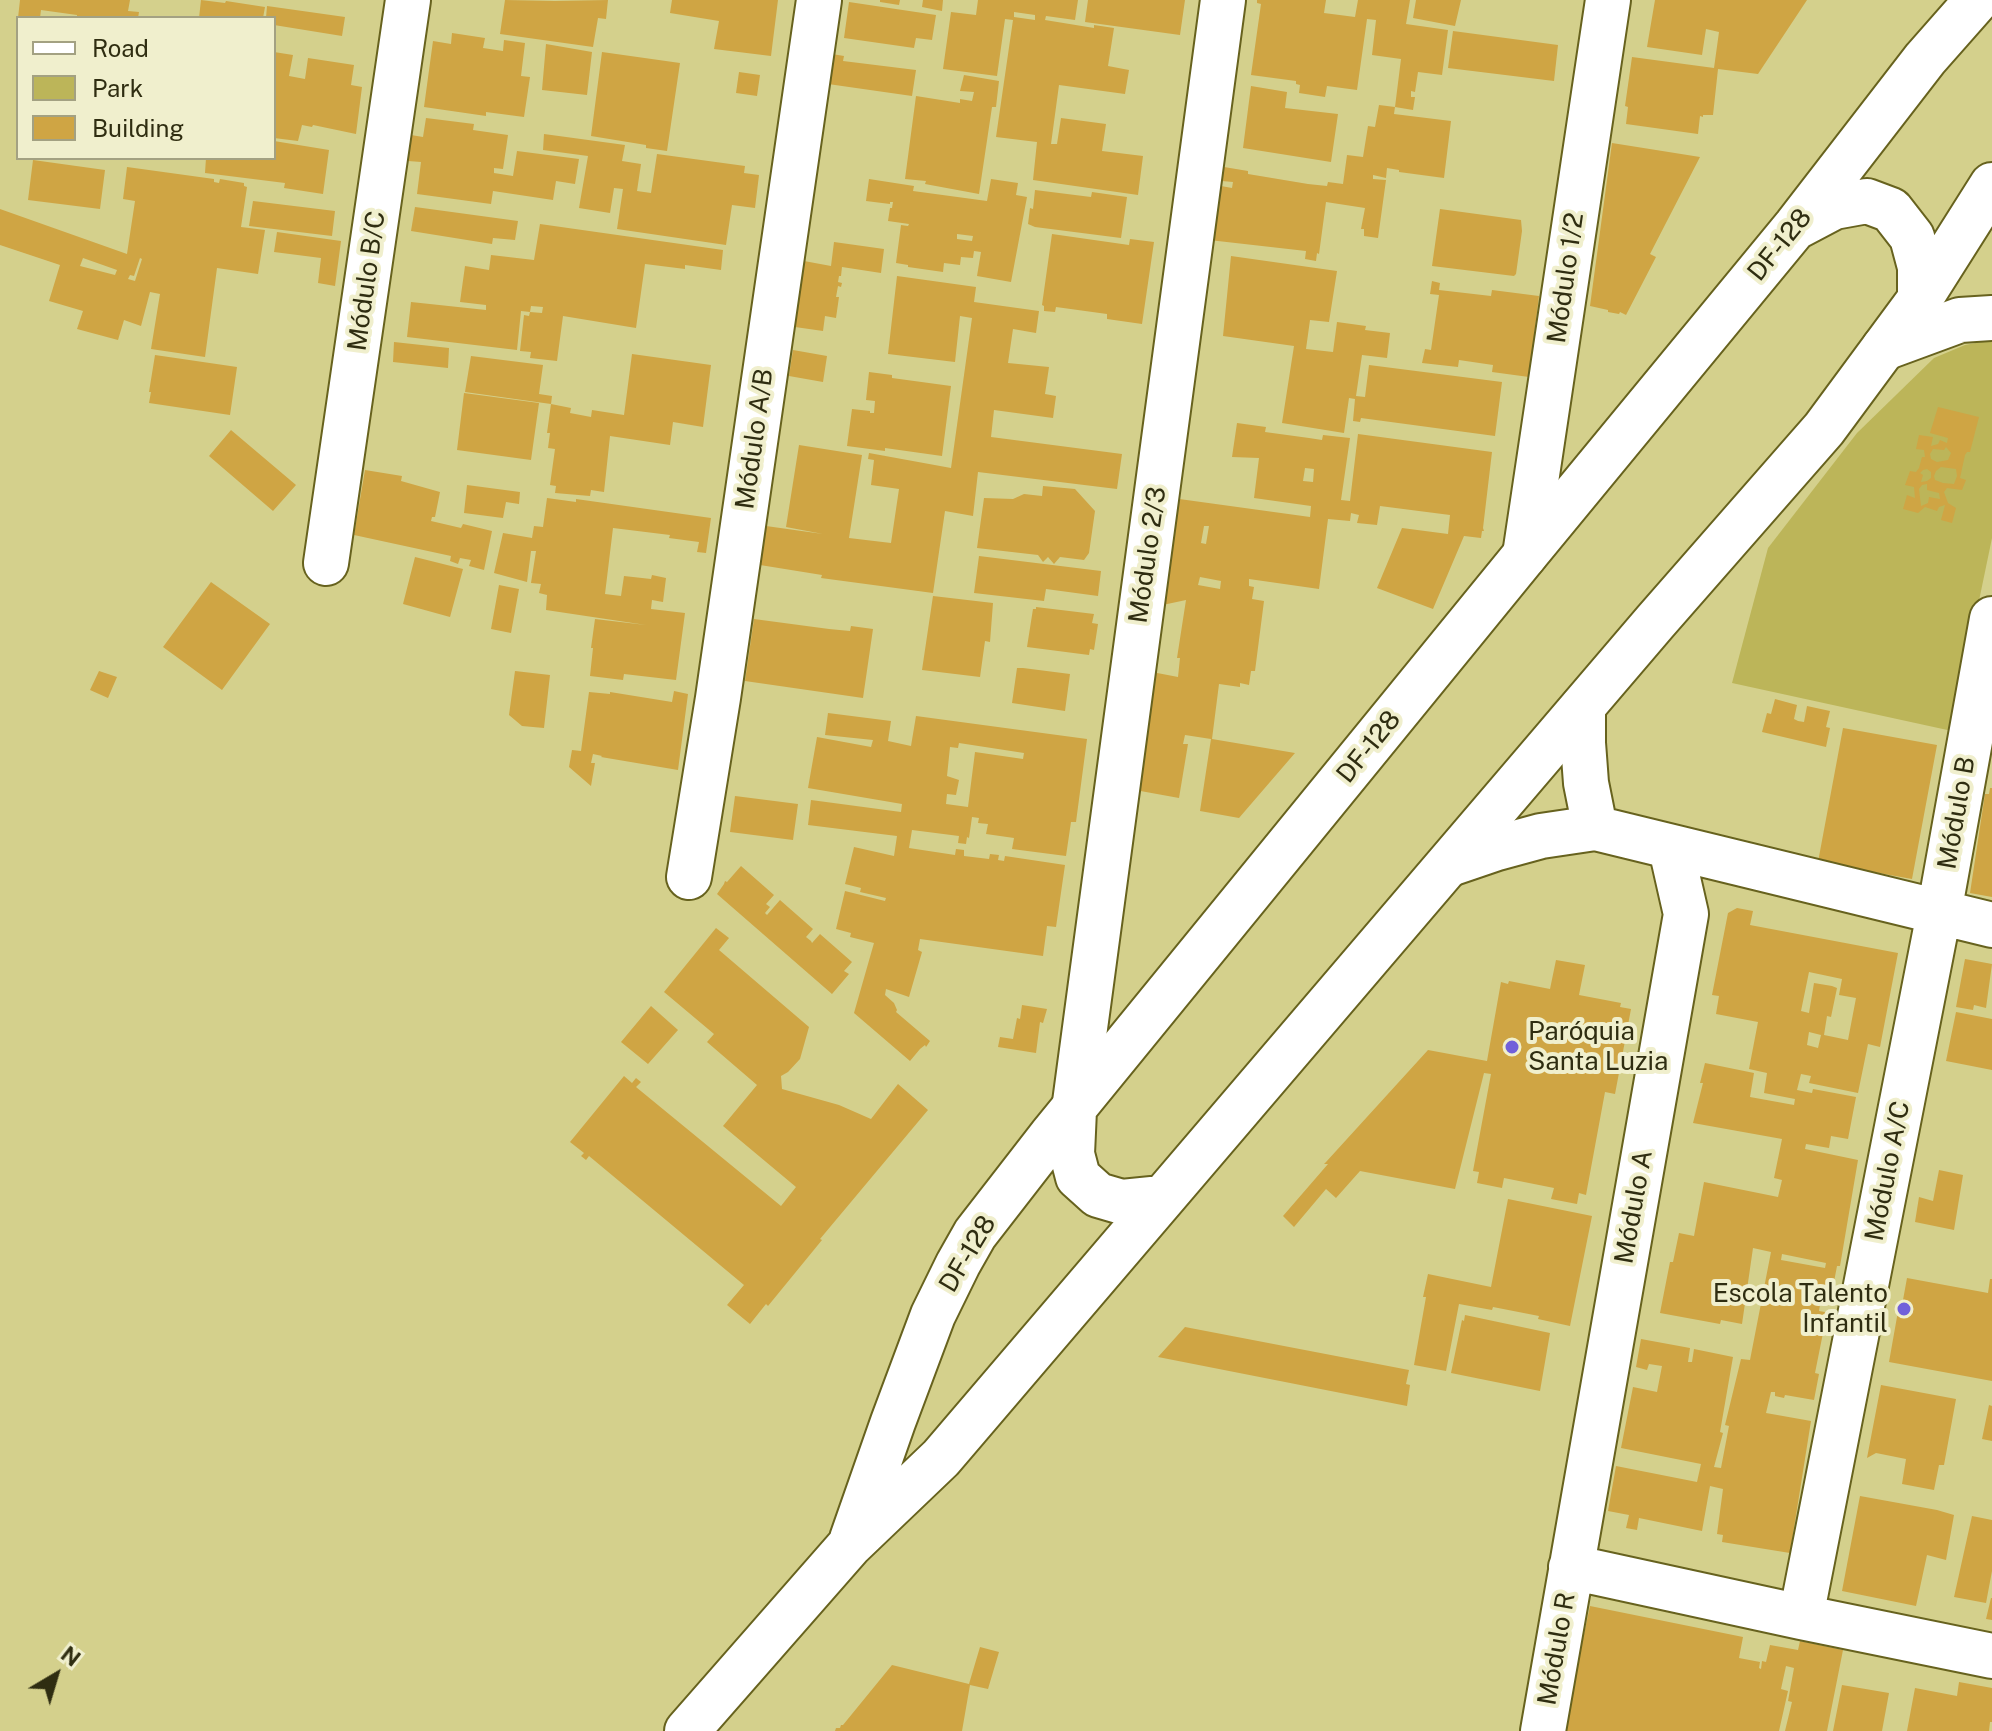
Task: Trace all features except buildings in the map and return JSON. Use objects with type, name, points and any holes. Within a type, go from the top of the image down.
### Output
[{"type":"street","name":"Módulo B/C","points":[[326,563],[408,0]]},
{"type":"street","name":"Módulo A/B","points":[[689,877],[718,698],[819,0]]},
{"type":"street","name":"Módulo 2/3","points":[[1162,1198],[1122,1202],[1098,1195],[1078,1177],[1072,1154],[1074,1110],[1223,0]]},
{"type":"street","name":"Módulo 1/2","points":[[1525,555],[1608,0]]},
{"type":"street","points":[[1925,59],[1952,0]]},
{"type":"street","name":"DF-128","points":[[850,1545],[933,1315],[975,1234],[1051,1136],[1796,226],[1925,59],[1977,0]]},
{"type":"street","name":"DF-128","points":[[687,1731],[850,1545],[941,1458],[1655,622],[1824,429],[1920,299],[1992,185]]},
{"type":"street","points":[[1796,226],[1834,207],[1867,201],[1891,210],[1912,237],[1920,267],[1920,299]]},
{"type":"street","points":[[1884,348],[1960,320],[1992,318]]},
{"type":"street","name":"Módulo B","points":[[1939,913],[1992,619]]},
{"type":"street","points":[[1583,707],[1586,783],[1595,828]]},
{"type":"street","points":[[1450,864],[1541,836],[1595,828],[1992,925]]},
{"type":"street","name":"Módulo A","points":[[1571,1567],[1686,914],[1671,848]]},
{"type":"street","name":"Módulo A/C","points":[[1801,1617],[1939,913]]},
{"type":"street","points":[[1571,1567],[1992,1656]]},
{"type":"street","name":"Módulo R","points":[[1543,1731],[1571,1567]]},
{"type":"green space","points":[[1992,340],[1992,538],[1952,731],[1732,683],[1768,548],[1857,433],[1934,358],[1965,345]]},
{"type":"place","name":"Paróquia Santa Luzia","points":[[1512,1047]]},
{"type":"place","name":"Escola Talento Infantil","points":[[1904,1309]]}]
